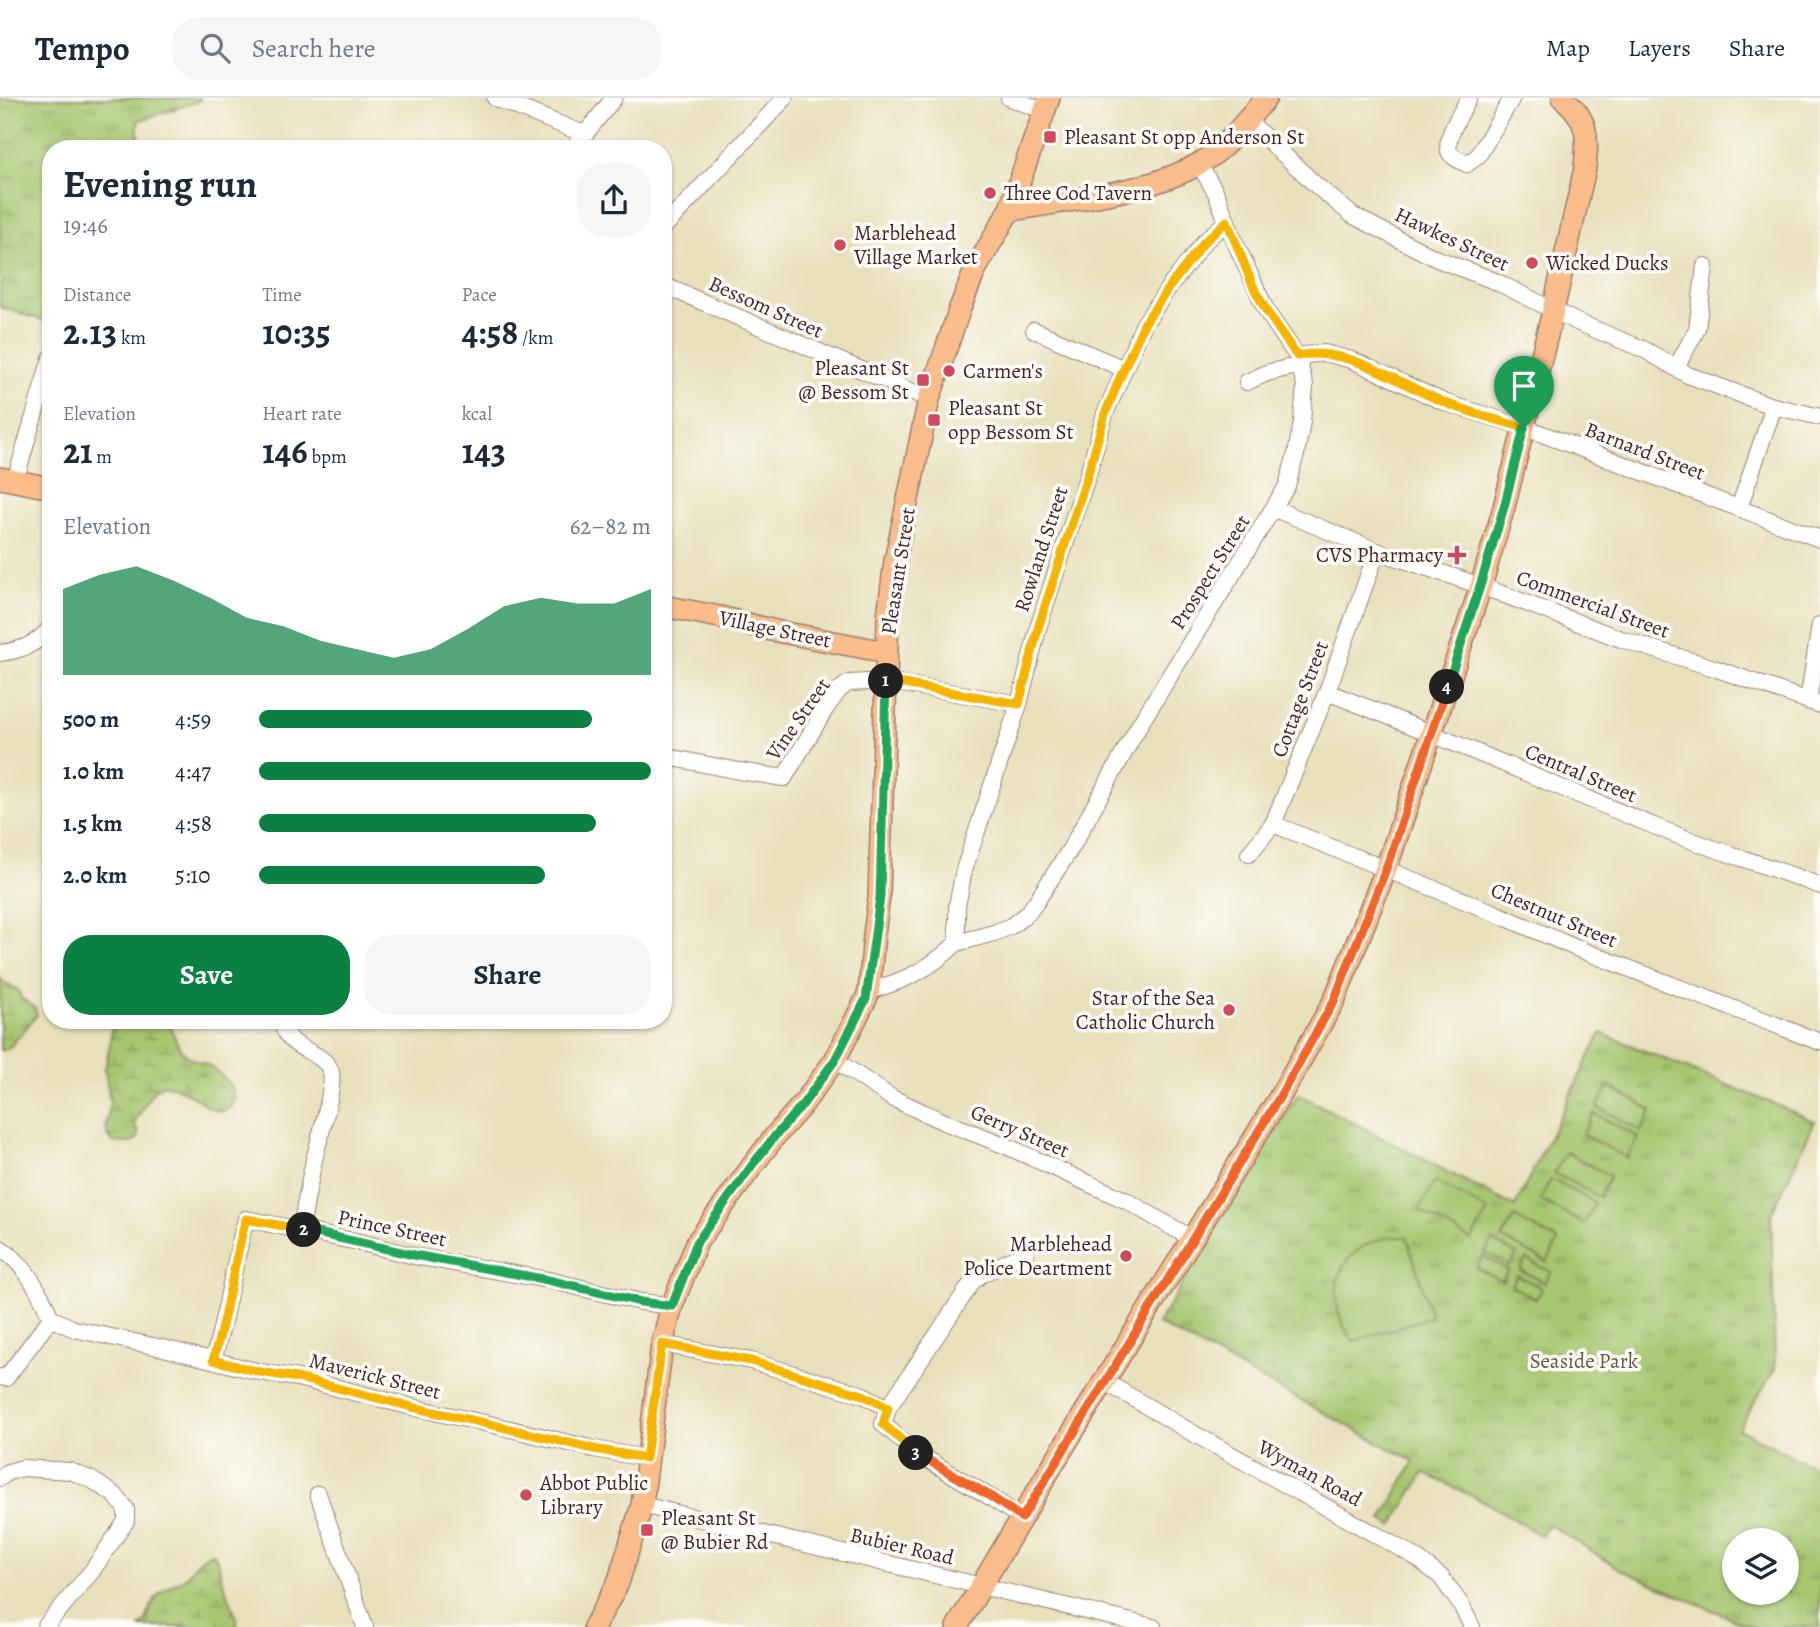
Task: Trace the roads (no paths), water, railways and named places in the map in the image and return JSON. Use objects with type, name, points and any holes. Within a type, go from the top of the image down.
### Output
[{"type":"main road","points":[[1009,211],[1124,190],[1163,179],[1199,164],[1220,149],[1266,98]]},
{"type":"main road","points":[[957,1627],[1191,1238],[1279,1098],[1334,1001],[1386,869],[1504,507],[1553,311],[1585,168],[1585,128],[1580,116],[1563,98]]},
{"type":"main road","name":"Pleasant Street","points":[[594,1627],[618,1583],[642,1504],[662,1344],[672,1306],[697,1242],[753,1164],[803,1104],[835,1060],[869,991],[880,897],[888,616],[895,561],[929,399],[975,270],[1009,211],[1047,104]]},
{"type":"main road","points":[[8,480],[42,486]]},
{"type":"main road","name":"Village Street","points":[[672,608],[887,652]]},
{"type":"street","points":[[495,98],[584,135]]},
{"type":"street","points":[[580,140],[614,98]]},
{"type":"street","points":[[672,218],[785,98]]},
{"type":"street","points":[[1009,98],[1047,104]]},
{"type":"street","points":[[1469,98],[1448,139],[1449,150],[1455,158],[1467,164],[1478,156],[1512,98]]},
{"type":"street","name":"Hawkes Street","points":[[1247,120],[1352,215],[1435,258],[1497,282],[1553,311],[1645,350],[1688,375],[1774,406],[1820,417]]},
{"type":"street","name":"Prospect Street","points":[[957,943],[1011,926],[1028,913],[1036,902],[1071,848],[1140,724],[1287,486],[1302,422],[1305,385],[1298,360],[1254,288],[1216,193],[1199,164]]},
{"type":"street","name":"Rowland Street","points":[[957,943],[957,906],[964,870],[1019,704],[1039,625],[1105,414],[1144,324],[1204,242],[1227,221]]},
{"type":"street","points":[[1676,368],[1697,329],[1705,266]]},
{"type":"street","name":"Bessom Street","points":[[672,289],[929,399]]},
{"type":"street","points":[[1034,330],[1124,369]]},
{"type":"street","name":"Barnard Street","points":[[1247,382],[1298,360],[1324,353],[1352,360],[1446,403],[1524,428],[1820,539]]},
{"type":"street","points":[[8,480],[42,384]]},
{"type":"street","points":[[1739,508],[1774,406]]},
{"type":"street","name":"Commercial Street","points":[[1275,509],[1377,551],[1621,639],[1814,703]]},
{"type":"street","name":"Cottage Street","points":[[1250,854],[1273,824],[1327,692],[1377,551]]},
{"type":"street","points":[[1814,703],[1820,625]]},
{"type":"street","points":[[0,653],[27,647],[42,638]]},
{"type":"street","points":[[886,681],[1019,704]]},
{"type":"street","name":"Vine Street","points":[[672,758],[784,778],[839,690],[849,683],[886,681]]},
{"type":"street","name":"Central Street","points":[[1327,692],[1661,829],[1820,886]]},
{"type":"street","name":"Chestnut Street","points":[[1273,824],[1588,953],[1820,1042]]},
{"type":"street","points":[[869,991],[894,984],[927,968],[957,943]]},
{"type":"street","points":[[284,1029],[286,1035],[296,1044],[322,1060],[330,1069],[331,1079],[301,1229]]},
{"type":"street","name":"Gerry Street","points":[[835,1060],[901,1103],[1004,1145],[1125,1200],[1191,1238]]},
{"type":"street","name":"Prince Street","points":[[213,1360],[246,1219],[548,1280],[641,1302],[672,1306]]},
{"type":"street","points":[[0,1248],[15,1259],[29,1277],[51,1318],[6,1378],[0,1377]]},
{"type":"street","points":[[1022,1518],[915,1452],[883,1424],[888,1408],[973,1281],[982,1273],[1026,1253]]},
{"type":"street","name":"Maverick Street","points":[[51,1318],[74,1329],[260,1372],[298,1378],[594,1449],[646,1458]]},
{"type":"street","points":[[662,1344],[751,1361],[863,1395],[888,1408]]},
{"type":"street","name":"Wyman Road","points":[[1104,1381],[1414,1556],[1441,1577],[1461,1605],[1472,1627]]},
{"type":"street","points":[[0,1478],[8,1472],[23,1468],[70,1471],[115,1494],[127,1509],[126,1521],[92,1571],[45,1627]]},
{"type":"street","points":[[318,1494],[365,1627]]},
{"type":"street","name":"Bubier Road","points":[[642,1504],[1153,1627]]},
{"type":"place","name":"Pleasant St opp Anderson St","points":[[1050,137]]},
{"type":"place","name":"Three Cod Tavern","points":[[990,193]]},
{"type":"place","name":"Marblehead Village Market","points":[[840,245]]},
{"type":"place","name":"Wicked Ducks","points":[[1532,263]]},
{"type":"place","name":"Carmen's","points":[[949,371]]},
{"type":"place","name":"Pleasant St @ Bessom St","points":[[923,380]]},
{"type":"place","name":"Pleasant St opp Bessom St","points":[[934,420]]},
{"type":"place","name":"CVS Pharmacy","points":[[1457,555]]},
{"type":"place","name":"Star of the Sea Catholic Church","points":[[1229,1010]]},
{"type":"place","name":"Marblehead Police Deartment","points":[[1126,1256]]},
{"type":"place","name":"Abbot Public Library","points":[[526,1495]]},
{"type":"place","name":"Pleasant St @ Bubier Rd","points":[[647,1530]]},
{"type":"park label","name":"Seaside Park","points":[[1584,1361]]}]
